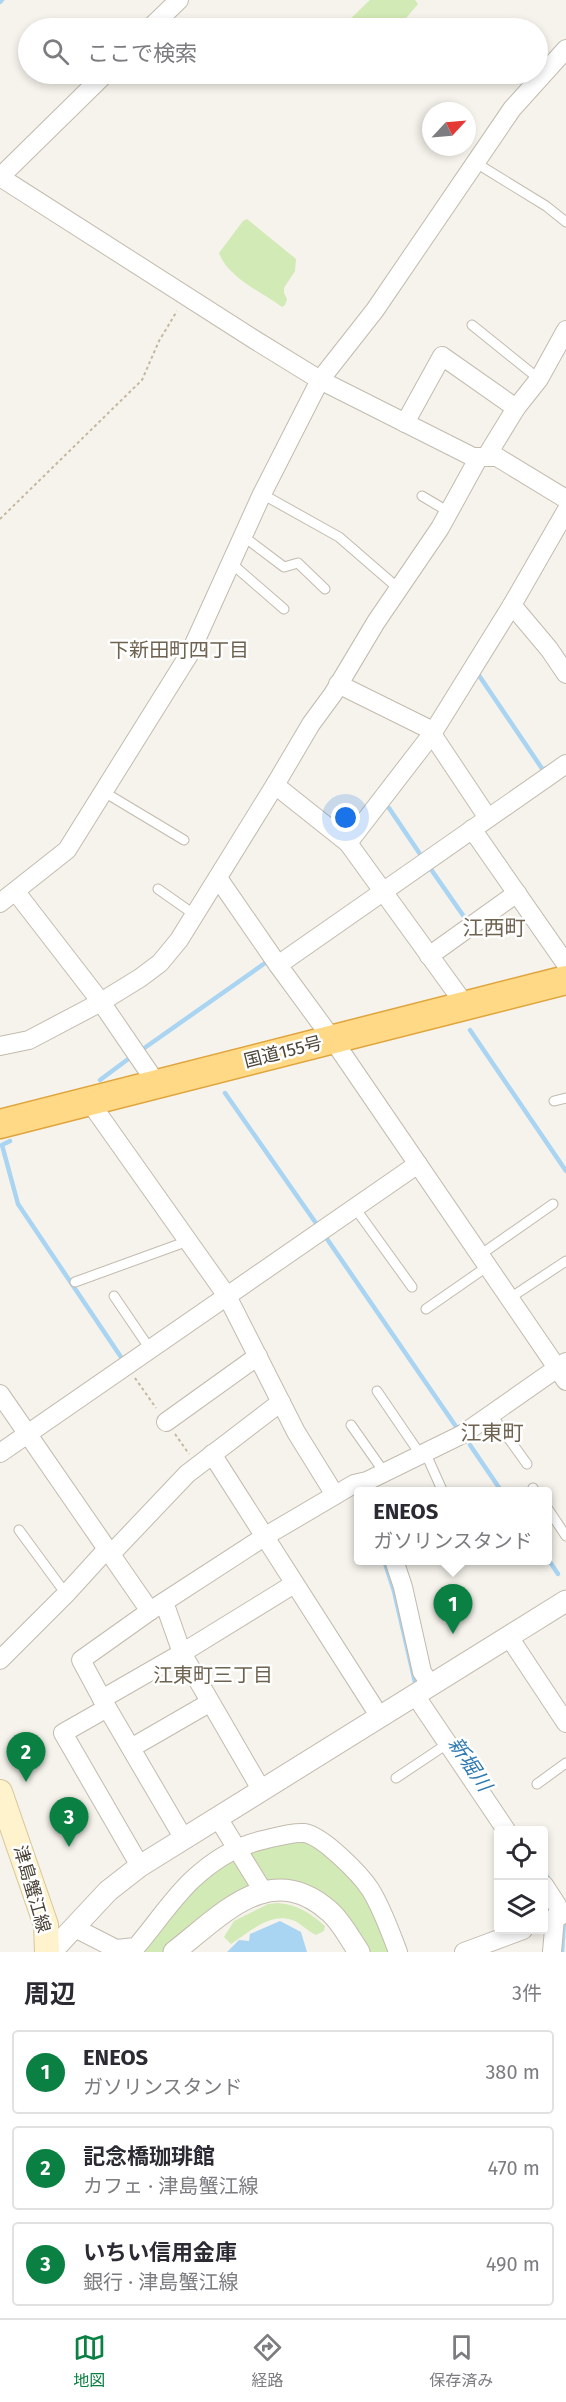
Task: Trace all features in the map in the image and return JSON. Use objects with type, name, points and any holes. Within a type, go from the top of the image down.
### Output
[{"type":"highway","name":"国道155号","points":[[0,1124],[566,980]]},
{"type":"main road","name":"津島蟹江線","points":[[0,1792],[46,1925],[50,1952]]},
{"type":"street","points":[[160,18],[179,0]]},
{"type":"street","points":[[548,72],[563,56]]},
{"type":"street","points":[[95,84],[0,177],[320,380],[473,458],[497,457],[566,499]]},
{"type":"street","points":[[0,903],[67,850],[190,653],[262,494],[320,380],[375,310],[512,109],[536,84]]},
{"type":"street","points":[[0,1046],[29,1040],[100,1002],[160,963],[196,916],[311,724],[333,694],[483,457],[539,379],[566,330]]},
{"type":"street","points":[[405,423],[442,356],[516,408]]},
{"type":"street","points":[[348,843],[432,732],[512,605],[566,511]]},
{"type":"street","points":[[512,605],[549,649],[566,674]]},
{"type":"street","points":[[338,684],[432,732],[488,818]]},
{"type":"street","points":[[278,965],[566,764]]},
{"type":"street","points":[[275,785],[348,843],[465,1006]]},
{"type":"street","points":[[472,829],[566,964]]},
{"type":"street","points":[[184,1839],[81,1660],[157,1606],[264,1537],[354,1484],[369,1486],[384,1472],[463,1434],[563,1370],[484,1261],[333,1040],[218,878]]},
{"type":"street","points":[[16,892],[100,1002],[157,1084]]},
{"type":"street","points":[[429,956],[516,893]]},
{"type":"street","points":[[89,1101],[227,1296],[296,1432],[335,1495]]},
{"type":"street","points":[[0,1453],[417,1164]]},
{"type":"street","points":[[166,1422],[258,1356]]},
{"type":"street","points":[[0,1394],[109,1552],[157,1606],[209,1703],[262,1791]]},
{"type":"street","points":[[0,1660],[187,1474],[281,1402]]},
{"type":"street","points":[[212,1454],[380,1717]]},
{"type":"street","points":[[396,1565],[403,1587],[422,1672],[423,1690],[447,1744],[503,1826]]},
{"type":"street","points":[[140,1866],[63,1733],[182,1653],[294,1584]]},
{"type":"street","points":[[50,1952],[108,1891],[140,1866],[566,1601]]},
{"type":"street","points":[[509,1637],[566,1723]]},
{"type":"street","points":[[131,1748],[209,1703]]},
{"type":"street","points":[[218,1818],[263,1891]]},
{"type":"street","points":[[73,1927],[116,1949],[136,1947],[169,1905],[193,1880],[236,1848],[266,1839],[305,1833],[326,1842],[369,1888],[383,1913],[398,1952]]},
{"type":"street","points":[[174,1952],[230,1909],[263,1891],[291,1889],[310,1897],[331,1912],[359,1952]]},
{"type":"street","points":[[548,1892],[557,1905],[552,1952]]},
{"type":"street","points":[[464,1952],[510,1934]]},
{"type":"lane","points":[[476,163],[546,206],[566,222]]},
{"type":"lane","points":[[472,325],[539,379]]},
{"type":"lane","points":[[262,494],[339,537],[399,589]]},
{"type":"lane","points":[[422,496],[448,512]]},
{"type":"lane","points":[[243,536],[284,567],[298,564],[325,589]]},
{"type":"lane","points":[[231,563],[284,609]]},
{"type":"lane","points":[[104,792],[184,840]]},
{"type":"lane","points":[[158,889],[196,916]]},
{"type":"lane","points":[[554,1101],[566,1098]]},
{"type":"lane","points":[[426,1309],[553,1204]]},
{"type":"lane","points":[[354,1208],[411,1287]]},
{"type":"lane","points":[[75,1282],[188,1241]]},
{"type":"lane","points":[[510,1298],[566,1261]]},
{"type":"lane","points":[[114,1296],[150,1349]]},
{"type":"lane","points":[[377,1391],[423,1453],[441,1487]]},
{"type":"lane","points":[[491,1414],[528,1464]]},
{"type":"lane","points":[[351,1425],[384,1472]]},
{"type":"lane","points":[[552,1515],[566,1536]]},
{"type":"lane","points":[[19,1530],[66,1594]]},
{"type":"lane","points":[[396,1778],[447,1744]]},
{"type":"lane","points":[[537,1784],[566,1763]]},
{"type":"path","points":[[0,519],[142,380],[164,333],[186,296]]},
{"type":"green space","points":[[370,0],[415,0],[418,4],[406,18],[351,18]]},
{"type":"green space","points":[[247,219],[296,259],[295,271],[284,288],[287,299],[282,307],[246,284],[223,262],[219,253],[243,221]]},
{"type":"green space","points":[[306,1840],[324,1849],[364,1890],[390,1952],[367,1952],[343,1915],[269,1881],[260,1875],[248,1852],[252,1846]]},
{"type":"green space","points":[[228,1857],[237,1859],[249,1882],[247,1890],[228,1899],[163,1952],[135,1952],[197,1883]]},
{"type":"green space","points":[[278,1903],[298,1908],[309,1914],[325,1926],[324,1931],[316,1935],[295,1921],[284,1918],[268,1921],[231,1944],[224,1937],[234,1921],[268,1904]]},
{"type":"water","points":[[280,1921],[301,1932],[307,1952],[227,1952],[239,1940],[249,1941],[250,1934]]},
{"type":"waterway","points":[[478,674],[543,770],[546,768]]},
{"type":"waterway","points":[[389,808],[422,857]]},
{"type":"waterway","points":[[428,865],[467,921]]},
{"type":"waterway","points":[[143,1049],[268,961]]},
{"type":"waterway","points":[[470,1030],[566,1171]]},
{"type":"waterway","points":[[100,1080],[131,1057]]},
{"type":"waterway","points":[[225,1093],[318,1226]]},
{"type":"waterway","points":[[10,1141],[2,1145],[18,1204],[123,1360]]},
{"type":"waterway","points":[[325,1236],[457,1428]]},
{"type":"waterway","points":[[470,1445],[499,1487]]},
{"type":"waterway","name":"新堀川","points":[[386,1565],[394,1591],[415,1682]]},
{"type":"waterway","points":[[552,1565],[558,1574]]},
{"type":"waterway","name":"新堀川","points":[[562,1952],[564,1921]]},
{"type":"place","name":"ENEOS","points":[[453,1634]]},
{"type":"place","name":"記念橋珈琲館","points":[[26,1782]]},
{"type":"place","name":"いちい信用金庫","points":[[69,1847]]},
{"type":"district","name":"下新田町四丁目","points":[[179,650]]},
{"type":"district","name":"江西町","points":[[494,928]]},
{"type":"district","name":"江東町","points":[[492,1433]]},
{"type":"district","name":"江東町三丁目","points":[[213,1675]]}]
